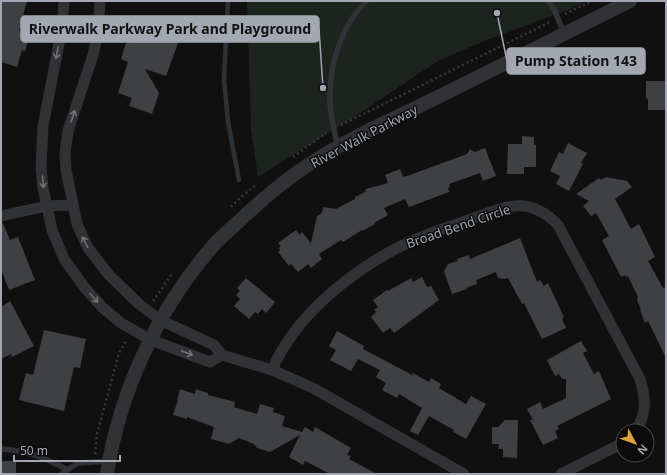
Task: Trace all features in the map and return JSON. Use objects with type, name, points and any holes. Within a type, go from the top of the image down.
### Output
[{"type":"street","points":[[64,1],[62,28],[43,126],[41,168],[43,188],[52,230],[64,259],[85,288],[103,308],[121,323],[134,331],[151,340],[210,362],[222,355]]},
{"type":"street","points":[[100,1],[98,33],[93,55],[68,131],[65,153],[66,170],[77,224],[88,248],[108,275],[160,320],[214,345],[222,355],[272,370],[313,388],[464,474]]},
{"type":"street","name":"River Walk Parkway","points":[[108,467],[123,407],[138,367],[160,320],[188,278],[214,245],[256,204],[308,165],[338,147],[630,1]]},
{"type":"street","points":[[1,216],[47,206],[72,205]]},
{"type":"street","name":"Broad Bend Circle","points":[[272,370],[281,350],[292,334],[321,302],[355,274],[378,259],[400,246],[425,235],[506,207],[527,206],[544,212],[558,225],[640,379],[645,405],[640,423]]},
{"type":"street","points":[[561,474],[615,447]]},
{"type":"lane","points":[[338,147],[332,120],[330,94],[333,69],[339,43],[350,22],[366,1]]},
{"type":"lane","points":[[548,1],[555,11],[564,34]]},
{"type":"lane","points":[[1,449],[19,450],[49,460],[68,470]]},
{"type":"lane","points":[[61,474],[78,463],[93,462],[108,467]]},
{"type":"path","points":[[290,159],[321,135],[592,1]]},
{"type":"path","points":[[230,209],[241,197],[259,183]]},
{"type":"path","points":[[147,310],[173,273]]},
{"type":"path","points":[[93,462],[97,434],[119,353],[134,331]]},
{"type":"shaded area","points":[[247,1],[586,1],[573,8],[482,42],[438,61],[357,115],[258,177],[251,130]]},
{"type":"building","points":[[1,1],[27,1],[19,31],[30,34],[25,51],[22,50],[17,67],[1,62]]},
{"type":"building","points":[[150,24],[174,30],[173,32],[181,35],[166,76],[145,69],[159,93],[152,114],[129,106],[132,98],[118,93],[128,62],[121,59],[126,43],[129,43],[134,27],[147,31]]},
{"type":"building","points":[[646,81],[666,81],[666,110],[648,110]]},
{"type":"building","points":[[522,136],[534,137],[534,145],[536,145],[536,167],[524,167],[524,174],[507,174],[508,144],[522,144]]},
{"type":"building","points":[[568,143],[587,153],[569,191],[556,184],[560,176],[550,171],[559,152],[563,154]]},
{"type":"building","points":[[485,148],[496,176],[483,181],[480,173],[449,184],[449,192],[409,207],[405,199],[384,208],[388,215],[374,223],[375,224],[343,242],[341,240],[319,254],[322,259],[311,268],[308,264],[298,272],[291,264],[289,266],[278,252],[281,246],[278,243],[296,230],[299,235],[302,232],[311,243],[317,216],[322,213],[323,207],[336,209],[355,199],[355,197],[365,192],[366,189],[388,183],[385,175],[400,169],[403,177],[467,154],[470,149],[475,152]]},
{"type":"building","points":[[606,177],[627,181],[632,187],[615,199],[631,229],[639,224],[655,257],[648,261],[663,288],[666,287],[666,358],[648,321],[645,323],[637,300],[638,297],[628,276],[626,277],[625,275],[621,277],[602,240],[609,236],[596,213],[591,216],[583,206],[589,201],[576,194],[599,178],[601,180]]},
{"type":"building","points":[[1,223],[3,223],[10,240],[18,237],[35,280],[9,290],[1,269]]},
{"type":"building","points":[[520,238],[537,282],[540,280],[544,286],[548,283],[564,317],[562,319],[566,328],[542,339],[524,303],[522,304],[508,278],[498,278],[496,272],[476,280],[477,284],[466,288],[467,289],[452,294],[444,271],[448,264],[458,261],[457,259],[469,255],[470,259]]},
{"type":"building","points":[[422,277],[427,287],[431,286],[439,300],[394,333],[390,328],[383,333],[371,317],[376,312],[374,310],[378,307],[373,300],[387,290],[388,291],[411,278],[413,282]]},
{"type":"building","points":[[246,278],[275,302],[266,313],[262,309],[258,314],[255,312],[249,319],[234,306],[240,299],[236,295],[240,291],[237,288]]},
{"type":"building","points":[[10,301],[34,346],[12,357],[11,354],[1,359],[1,307]]},
{"type":"building","points":[[44,330],[86,339],[80,368],[74,367],[64,411],[19,400],[26,373],[33,375]]},
{"type":"building","points":[[337,331],[364,346],[363,349],[414,376],[411,372],[429,382],[431,378],[441,384],[439,388],[466,404],[471,396],[486,404],[466,439],[453,432],[454,430],[429,416],[418,435],[410,431],[422,408],[399,394],[397,398],[382,390],[386,383],[376,377],[380,370],[358,359],[351,371],[330,360],[336,350],[329,346]]},
{"type":"building","points":[[581,341],[587,351],[583,353],[594,374],[599,371],[611,399],[557,426],[559,429],[555,431],[558,438],[543,445],[530,420],[533,420],[527,409],[540,402],[543,409],[566,398],[566,379],[562,379],[559,374],[555,376],[547,360]]},
{"type":"building","points":[[180,389],[195,394],[196,389],[208,393],[208,395],[235,402],[234,407],[257,414],[260,404],[274,408],[273,412],[285,416],[282,426],[302,432],[305,427],[313,432],[315,427],[351,448],[347,455],[351,456],[349,459],[377,474],[330,474],[305,461],[303,465],[289,457],[300,435],[270,452],[257,448],[254,444],[239,438],[229,444],[211,439],[214,427],[187,417],[187,419],[173,415]]},
{"type":"building","points":[[505,420],[518,420],[517,458],[503,457],[503,449],[498,449],[499,444],[492,444],[492,427],[498,427]]},
{"type":"building","points":[[1,461],[16,461],[16,474],[1,474]]},
{"type":"waterway","points":[[228,1],[224,79],[228,122],[239,180]]},
{"type":"place","name":"Pump Station 143","points":[[497,13]]},
{"type":"place","name":"Riverwalk Parkway Park and Playground","points":[[323,88]]}]
